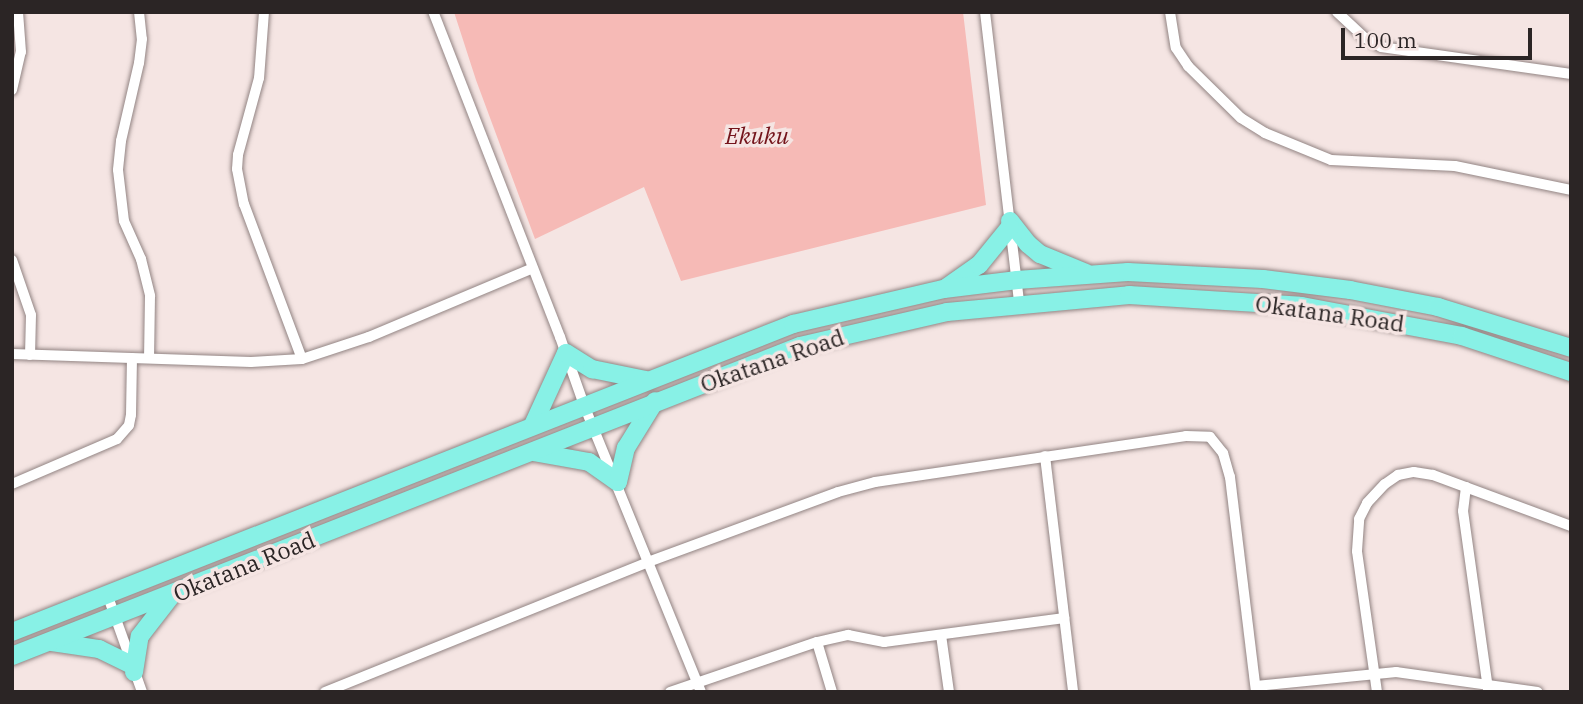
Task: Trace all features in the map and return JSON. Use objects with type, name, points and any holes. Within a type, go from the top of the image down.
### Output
[{"type":"main road","points":[[944,289],[979,265],[1010,224],[1040,254],[1088,274]]},
{"type":"main road","name":"Okatana Road","points":[[12,632],[793,324],[944,289],[1088,274],[1189,274],[1350,290],[1467,314],[1571,348]]},
{"type":"main road","name":"Okatana Road","points":[[12,656],[800,346],[947,312],[1019,303],[1129,295],[1302,306],[1461,336],[1571,372]]},
{"type":"main road","points":[[533,425],[566,353],[592,369],[647,380]]},
{"type":"main road","points":[[529,452],[589,462],[618,482],[626,448],[655,401]]},
{"type":"main road","points":[[50,642],[99,649],[133,668],[140,636],[173,594]]},
{"type":"street","points":[[12,90],[21,52],[18,12]]},
{"type":"street","points":[[139,12],[142,40],[139,63],[121,141],[118,170],[124,221],[141,259],[150,296],[149,358]]},
{"type":"street","points":[[264,12],[260,78],[238,155],[237,169],[244,204],[302,359]]},
{"type":"street","points":[[433,12],[584,405],[618,482],[699,687]]},
{"type":"street","points":[[985,12],[1019,303]]},
{"type":"street","points":[[1170,12],[1177,48],[1188,66],[1241,118],[1286,142],[1318,156],[1349,163],[1455,166],[1571,190]]},
{"type":"street","points":[[1337,12],[1365,38],[1381,47],[1571,74]]},
{"type":"street","points":[[12,260],[31,315],[30,355]]},
{"type":"street","points":[[12,354],[251,362],[302,359],[369,337],[531,269]]},
{"type":"street","points":[[12,484],[117,439],[129,425],[131,415],[132,358]]},
{"type":"street","points":[[325,692],[648,562],[838,492],[875,482],[1186,436],[1210,437],[1223,453],[1230,477],[1256,689],[1374,672],[1396,672],[1488,688],[1538,692]]},
{"type":"street","points":[[1045,456],[1073,692]]},
{"type":"street","points":[[1377,692],[1357,551],[1359,519],[1367,503],[1385,484],[1406,473],[1433,475],[1571,526]]},
{"type":"street","points":[[1466,487],[1463,511],[1488,688]]},
{"type":"street","points":[[107,594],[142,692]]},
{"type":"street","points":[[670,692],[699,687],[817,642],[848,635],[884,642],[1065,618]]},
{"type":"street","points":[[941,635],[949,692]]},
{"type":"street","points":[[817,642],[832,692]]},
{"type":"green space","name":"Ekuku","points":[[454,12],[963,12],[986,205],[681,281],[644,187],[535,239],[476,80]]}]
